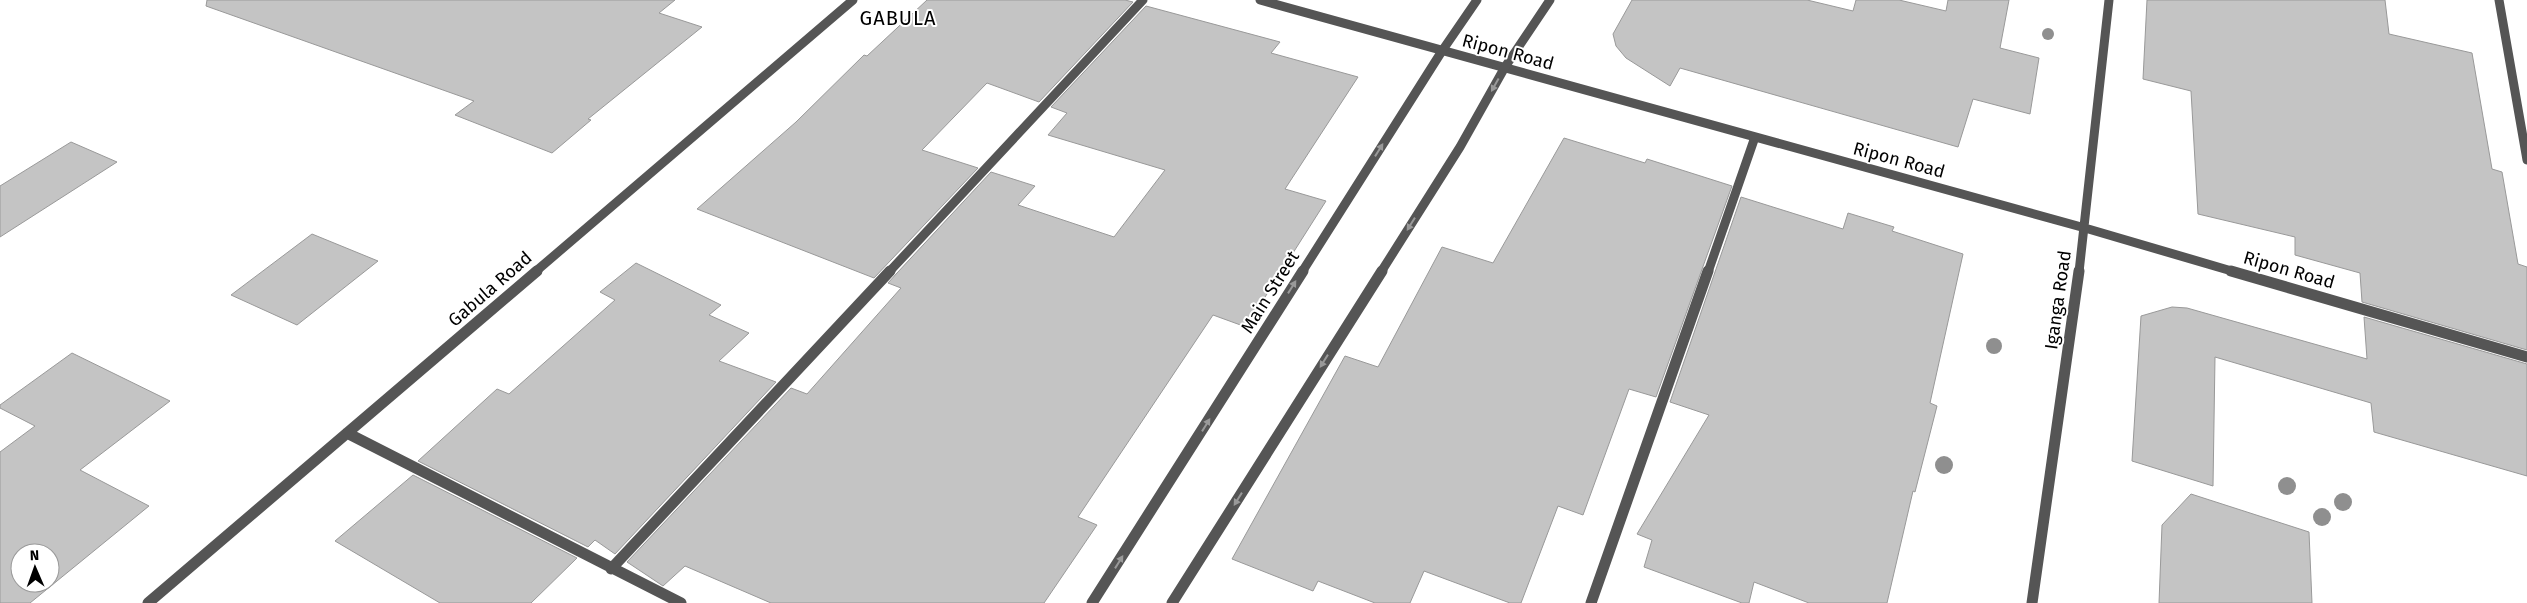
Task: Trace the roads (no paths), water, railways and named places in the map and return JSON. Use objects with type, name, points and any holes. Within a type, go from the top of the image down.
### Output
[{"type":"street","name":"Gabula Road","points":[[148,603],[853,0]]},
{"type":"street","points":[[611,569],[1143,0]]},
{"type":"street","name":"Ripon Road","points":[[1260,0],[2085,228],[2527,357]]},
{"type":"street","name":"Main Street","points":[[1092,603],[1442,51],[1477,0]]},
{"type":"street","points":[[1172,603],[1454,155],[1504,67],[1550,0]]},
{"type":"street","name":"Iganga Road","points":[[2032,603],[2085,228],[2109,0]]},
{"type":"street","points":[[2499,0],[2527,160]]},
{"type":"street","points":[[1591,603],[1755,137]]},
{"type":"street","points":[[347,433],[681,603]]},
{"type":"district","name":"GABULA","points":[[898,18]]}]
